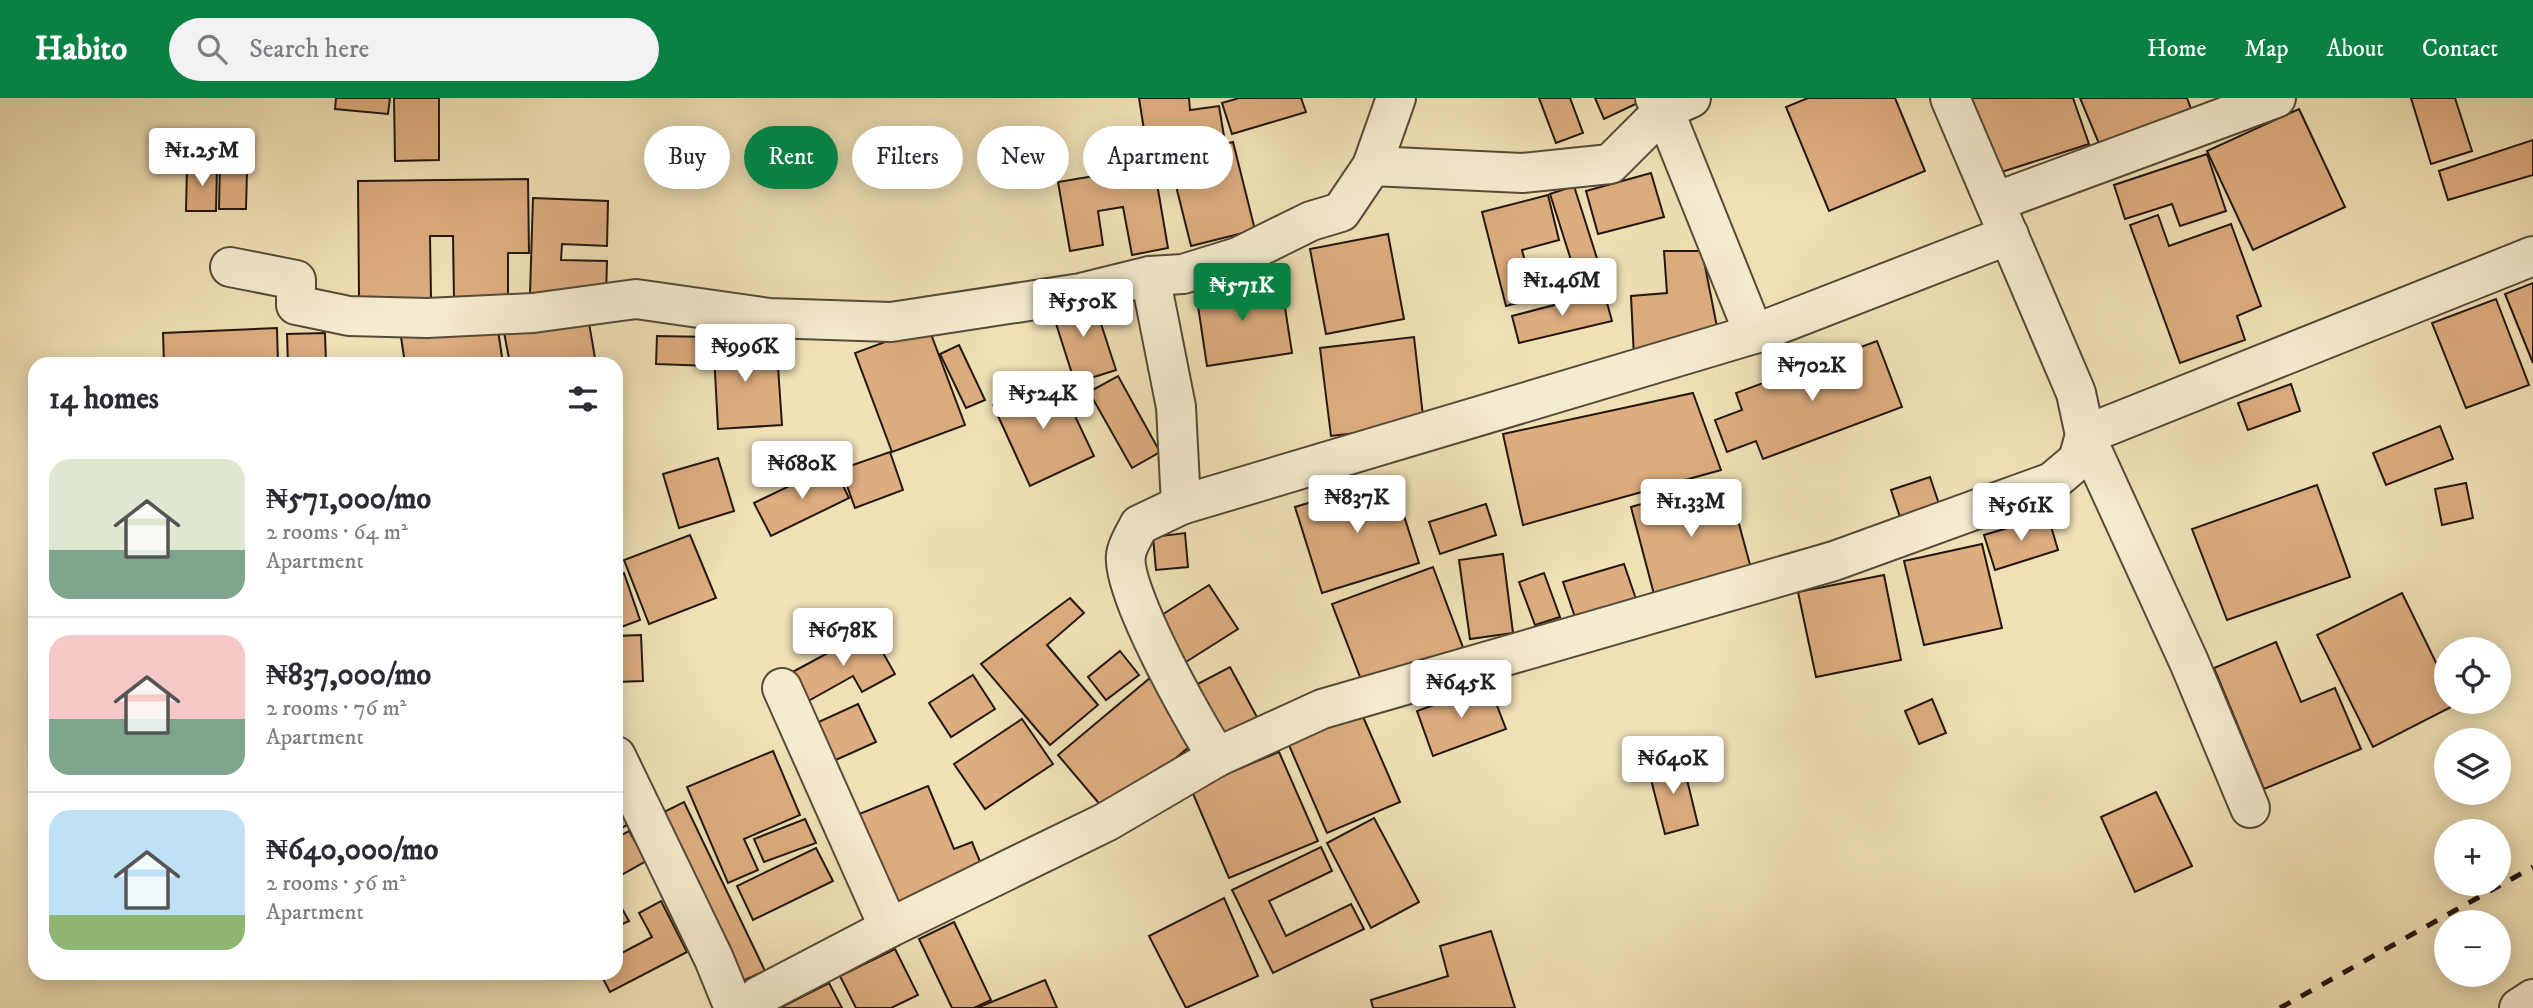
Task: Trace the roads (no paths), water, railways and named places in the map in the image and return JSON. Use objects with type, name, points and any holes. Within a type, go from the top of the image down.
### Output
[{"type":"street","points":[[230,267],[296,280],[296,305],[349,316],[427,318],[533,313],[636,299],[769,318],[891,322],[1081,293],[1150,276],[1183,274],[1238,257],[1311,221],[1341,212],[1372,166],[1395,98]]},
{"type":"street","points":[[1950,98],[2076,393],[2085,435],[2189,662],[2250,808]]},
{"type":"street","points":[[1217,757],[1177,691],[1133,591],[1125,555],[1139,525],[1181,505],[1754,334],[2002,219],[2276,98]]},
{"type":"street","points":[[1372,166],[1522,173],[1610,164],[1670,102],[1754,334]]},
{"type":"street","points":[[2085,435],[2533,256]]},
{"type":"street","points":[[1150,276],[1176,407],[1181,505]]},
{"type":"street","points":[[755,1008],[759,996],[889,928],[1106,822],[1217,757],[1322,709],[1834,561],[2053,482],[2078,460],[2085,435]]},
{"type":"street","points":[[782,688],[889,928]]},
{"type":"street","points":[[623,770],[714,959],[734,1008]]},
{"type":"street","points":[[2519,1008],[2533,999]]},
{"type":"railway","points":[[2280,1008],[2533,867]]}]
